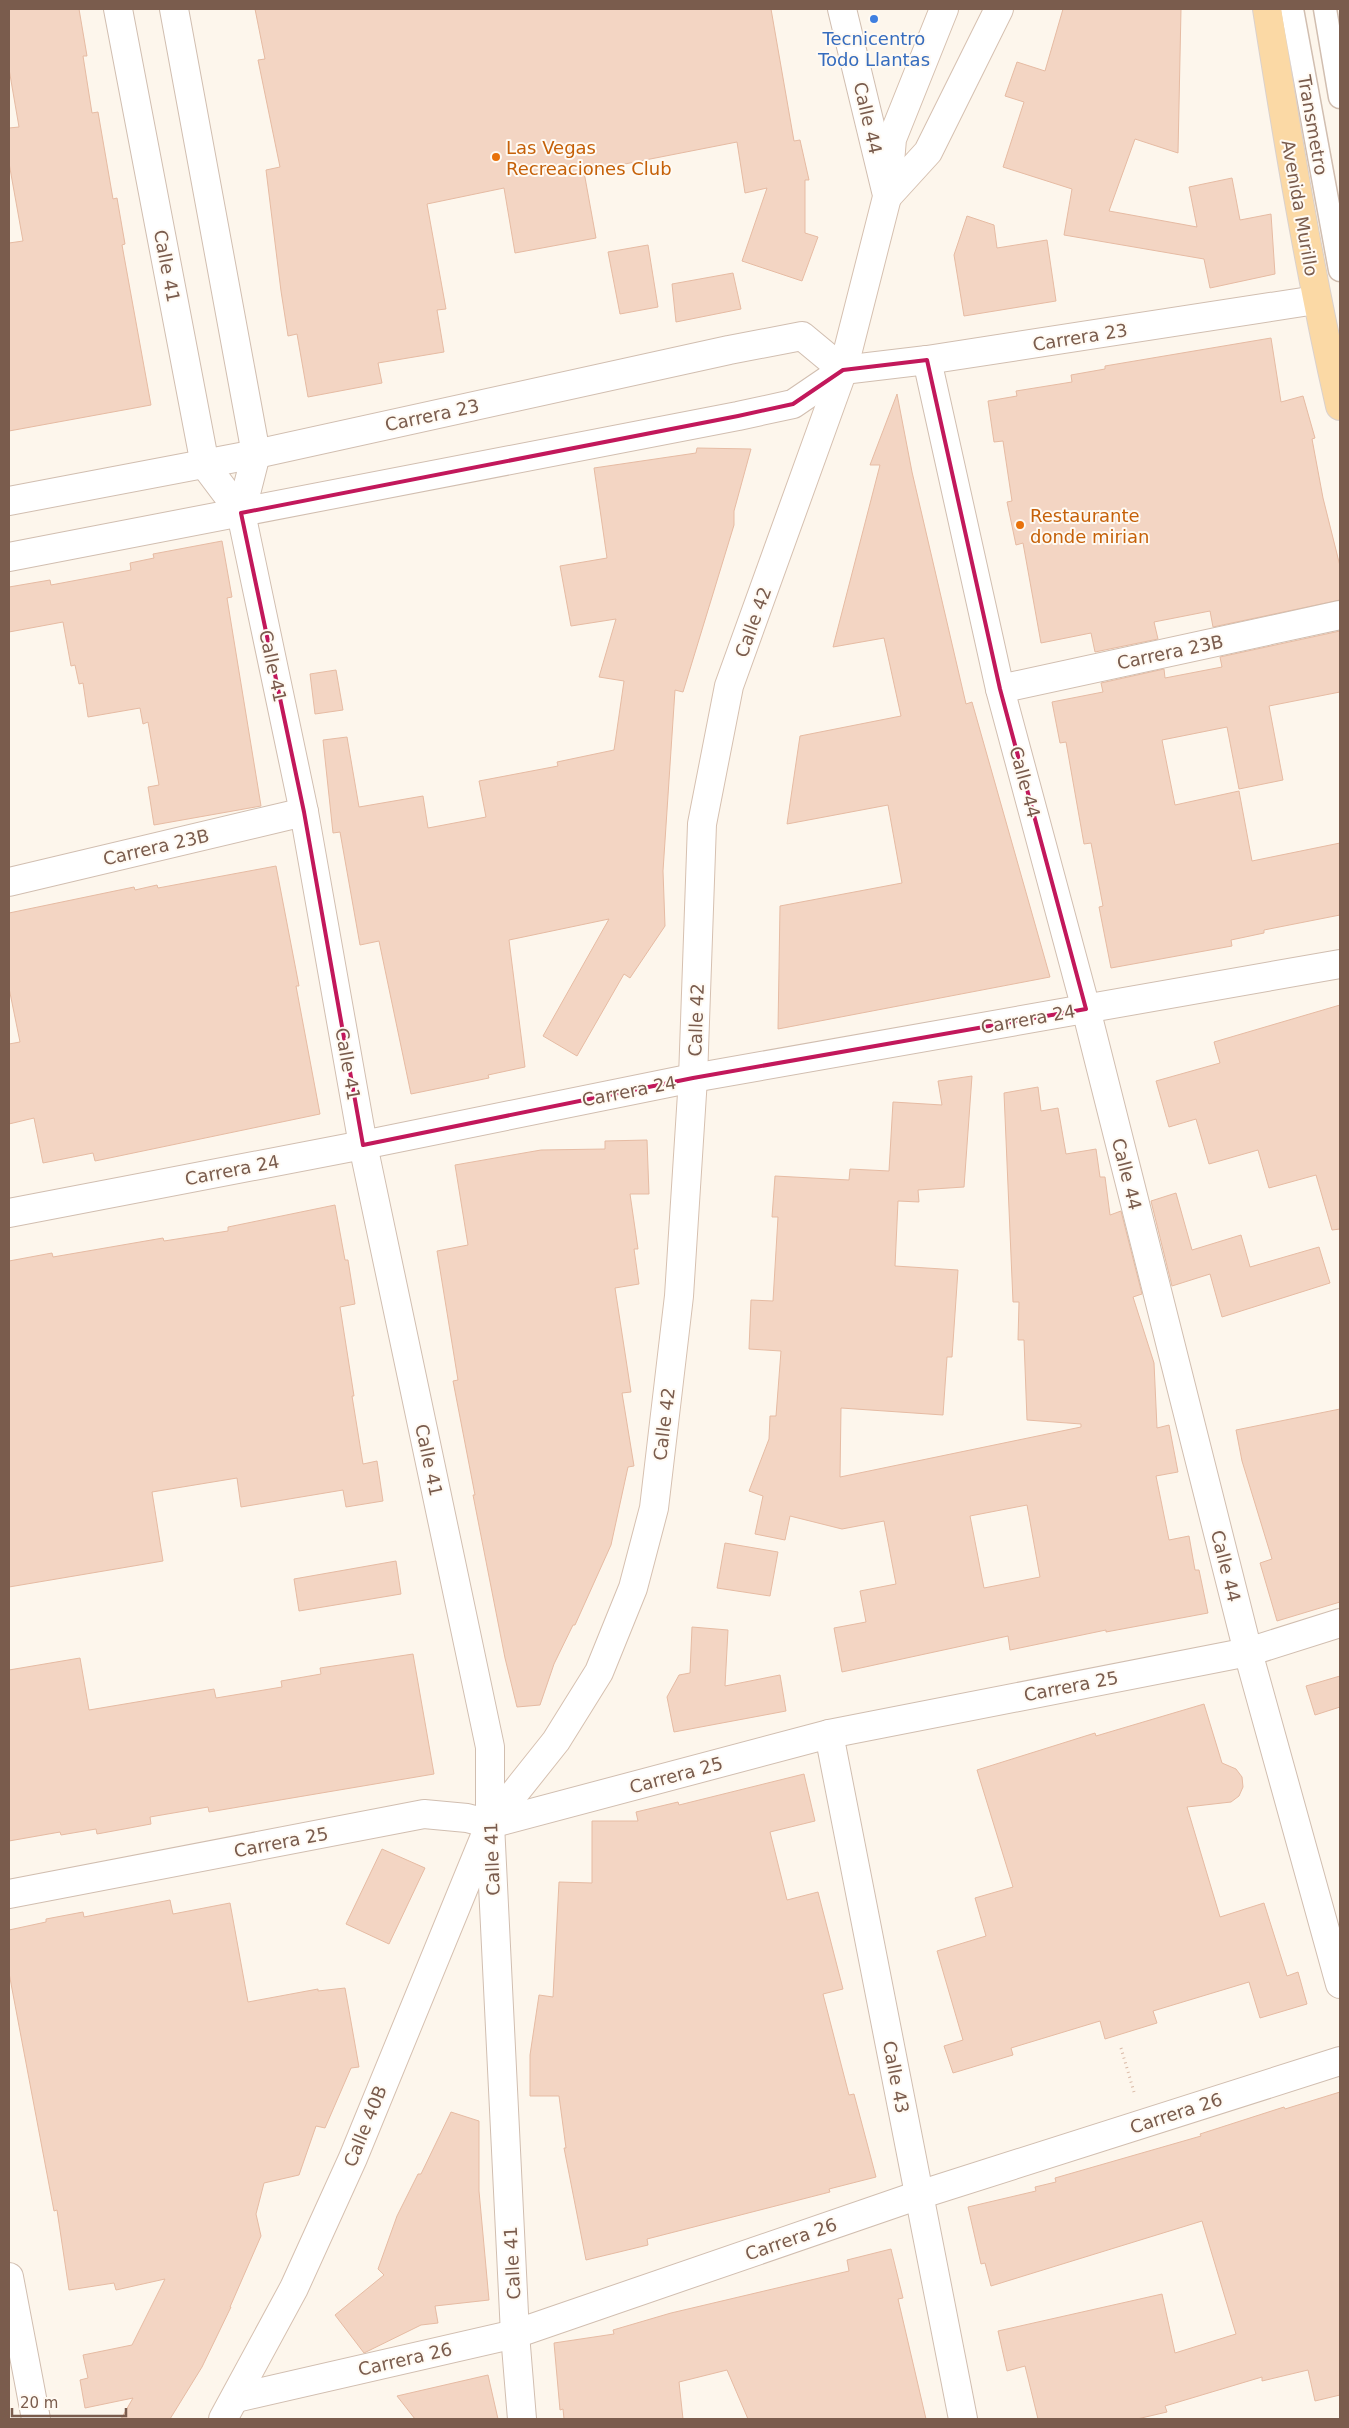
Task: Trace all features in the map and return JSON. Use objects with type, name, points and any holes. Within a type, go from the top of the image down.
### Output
[{"type":"main road","name":"Avenida Murillo","points":[[1267,9],[1316,300],[1340,406]]},
{"type":"street","name":"Calle 41","points":[[118,9],[204,465],[241,513],[304,812],[363,1145],[490,1747],[490,1824],[515,2334],[522,2419]]},
{"type":"street","name":"Calle 41","points":[[174,9],[256,454],[241,513]]},
{"type":"street","name":"Calle 44","points":[[842,9],[887,197]]},
{"type":"street","name":"Calle 42","points":[[490,1824],[556,1741],[594,1679],[634,1588],[654,1508],[678,1306],[693,1078],[702,824],[729,686],[843,370],[887,197],[892,139],[944,9]]},
{"type":"street","points":[[887,197],[928,152],[999,9]]},
{"type":"street","name":"Carrera 23","points":[[9,557],[793,404],[843,370],[927,360],[1316,300]]},
{"type":"street","name":"Carrera 23","points":[[9,501],[204,465],[729,350],[802,336],[843,370]]},
{"type":"street","name":"Calle 44","points":[[927,360],[1000,689],[1086,1009],[1248,1652],[1340,1984]]},
{"type":"street","name":"Carrera 23B","points":[[1000,689],[1340,615]]},
{"type":"street","name":"Carrera 23B","points":[[9,882],[304,812]]},
{"type":"street","name":"Carrera 24","points":[[9,1213],[363,1145],[693,1078],[1340,964]]},
{"type":"street","name":"Carrera 25","points":[[9,1894],[424,1814],[468,1818],[490,1824],[830,1734],[1248,1652],[1340,1623]]},
{"type":"street","name":"Calle 43","points":[[830,1734],[963,2419]]},
{"type":"street","name":"Calle 40B","points":[[230,2408],[294,2288],[353,2158],[490,1824]]},
{"type":"street","name":"Carrera 26","points":[[230,2408],[515,2334],[919,2195],[1340,2061]]},
{"type":"street","points":[[9,2278],[36,2419]]},
{"type":"lane","name":"Transmetro","points":[[1292,9],[1318,159],[1340,270]]},
{"type":"lane","name":"Transmetro","points":[[1325,9],[1340,96]]},
{"type":"path","points":[[1121,2048],[1144,2123]]},
{"type":"highlighted area","points":[[927,360],[1000,689],[1086,1009],[693,1078],[363,1145],[304,812],[241,513],[793,404],[843,370]]},
{"type":"building","points":[[9,9],[79,9],[87,56],[83,56],[92,113],[98,112],[113,199],[117,198],[125,244],[122,245],[151,405],[9,431],[9,243],[23,241],[9,163],[9,128],[19,127],[9,69]]},
{"type":"building","points":[[255,9],[771,9],[794,141],[800,140],[809,180],[805,180],[805,233],[818,237],[802,281],[742,261],[767,188],[745,193],[737,142],[584,172],[596,238],[515,253],[504,188],[427,204],[446,309],[437,310],[444,352],[378,363],[382,383],[308,397],[297,334],[288,336],[281,291],[266,170],[280,167],[258,60],[265,59]]},
{"type":"building","points":[[1063,9],[1181,9],[1178,153],[1135,139],[1109,211],[1197,227],[1189,187],[1232,178],[1240,220],[1271,214],[1275,274],[1210,288],[1204,259],[1064,235],[1072,189],[1003,167],[1024,102],[1005,96],[1017,62],[1045,71]]},
{"type":"building","points":[[967,216],[994,225],[997,248],[1047,240],[1056,301],[964,316],[954,255]]},
{"type":"building","points":[[648,245],[658,307],[620,314],[608,252]]},
{"type":"building","points":[[733,273],[741,309],[676,322],[672,284]]},
{"type":"building","points":[[1271,338],[1281,402],[1303,396],[1315,438],[1312,439],[1323,498],[1340,566],[1340,600],[1213,627],[1210,611],[1154,622],[1158,639],[1095,652],[1091,633],[1041,643],[1023,543],[1016,545],[1007,502],[1012,501],[1003,441],[994,442],[988,401],[1017,396],[1016,391],[1072,382],[1071,375],[1105,369],[1105,366]]},
{"type":"building","points":[[897,394],[912,472],[966,704],[972,702],[1050,977],[778,1029],[780,906],[902,883],[888,805],[787,824],[800,736],[901,716],[884,638],[833,647],[880,465],[870,465]]},
{"type":"building","points":[[697,448],[751,449],[734,511],[734,525],[683,692],[675,690],[663,871],[665,926],[630,978],[624,974],[577,1056],[543,1036],[609,919],[509,940],[525,1067],[488,1075],[489,1078],[411,1094],[379,941],[360,945],[340,832],[333,833],[323,740],[347,737],[359,807],[423,796],[428,828],[486,817],[479,781],[558,766],[557,762],[614,750],[624,681],[599,677],[616,619],[571,626],[560,566],[607,558],[594,468],[696,453]]},
{"type":"building","points":[[222,541],[232,597],[227,598],[261,806],[154,825],[148,787],[159,785],[148,722],[143,724],[140,708],[88,717],[83,683],[79,684],[75,665],[71,666],[63,622],[9,632],[9,587],[50,580],[51,585],[131,570],[130,563],[154,558],[153,554]]},
{"type":"building","points":[[1340,631],[1340,692],[1269,706],[1283,780],[1239,789],[1227,727],[1162,740],[1175,805],[1239,791],[1252,861],[1340,843],[1340,915],[1264,930],[1264,933],[1231,940],[1232,946],[1111,968],[1099,907],[1103,906],[1091,843],[1084,844],[1066,742],[1060,743],[1052,702],[1103,692],[1101,683],[1164,669],[1165,678],[1222,667],[1220,657]]},
{"type":"building","points":[[336,670],[343,710],[315,714],[310,674]]},
{"type":"building","points":[[276,866],[299,986],[296,986],[320,1114],[95,1161],[93,1153],[43,1163],[34,1118],[9,1124],[9,1044],[20,1042],[9,988],[9,913],[134,887],[135,890],[157,885],[158,888]]},
{"type":"building","points":[[1340,1005],[1340,1229],[1332,1230],[1316,1175],[1269,1188],[1258,1150],[1209,1164],[1196,1119],[1169,1127],[1156,1081],[1220,1063],[1214,1042]]},
{"type":"building","points":[[972,1076],[964,1187],[918,1190],[919,1202],[898,1201],[895,1266],[958,1270],[952,1357],[947,1357],[943,1415],[841,1408],[840,1477],[1081,1427],[1081,1424],[1027,1420],[1024,1340],[1018,1340],[1019,1302],[1013,1302],[1004,1093],[1038,1087],[1041,1111],[1058,1108],[1066,1154],[1096,1149],[1100,1177],[1105,1177],[1110,1215],[1121,1211],[1142,1294],[1133,1297],[1154,1363],[1157,1428],[1169,1425],[1178,1472],[1156,1476],[1169,1540],[1189,1536],[1195,1570],[1199,1570],[1208,1613],[1106,1632],[1106,1630],[1010,1650],[1008,1636],[842,1672],[834,1628],[866,1622],[860,1591],[896,1584],[884,1521],[842,1529],[790,1516],[785,1540],[755,1534],[763,1496],[749,1491],[769,1439],[770,1416],[776,1416],[781,1351],[749,1349],[751,1300],[773,1301],[778,1217],[772,1217],[775,1176],[849,1180],[850,1169],[889,1171],[893,1102],[942,1105],[938,1081]],"holes":[[[1027,1505],[1040,1577],[984,1588],[970,1516]]]},
{"type":"building","points":[[647,1140],[649,1194],[630,1194],[638,1249],[634,1249],[639,1284],[615,1288],[631,1392],[622,1393],[634,1466],[628,1467],[611,1545],[575,1625],[573,1625],[554,1664],[540,1705],[517,1707],[505,1658],[473,1495],[475,1495],[453,1381],[458,1380],[437,1251],[468,1245],[455,1165],[541,1150],[605,1149],[605,1141]]},
{"type":"building","points":[[1176,1193],[1192,1250],[1241,1235],[1250,1267],[1319,1247],[1330,1283],[1222,1317],[1210,1274],[1172,1286],[1151,1201]]},
{"type":"building","points":[[335,1205],[345,1260],[348,1260],[355,1304],[340,1307],[363,1464],[377,1461],[383,1501],[346,1507],[343,1490],[241,1507],[237,1478],[152,1492],[163,1561],[9,1587],[9,1261],[52,1253],[53,1257],[163,1238],[164,1241],[228,1231],[228,1227]]},
{"type":"building","points":[[1340,1409],[1340,1602],[1277,1621],[1260,1563],[1272,1559],[1242,1461],[1236,1430]]},
{"type":"building","points":[[725,1543],[778,1552],[770,1596],[717,1588]]},
{"type":"building","points":[[396,1561],[401,1594],[299,1611],[294,1579]]},
{"type":"building","points":[[692,1627],[728,1630],[725,1686],[780,1675],[786,1711],[674,1732],[667,1697],[679,1675],[690,1673]]},
{"type":"building","points":[[413,1654],[434,1774],[209,1812],[208,1807],[150,1817],[151,1824],[97,1834],[96,1829],[61,1835],[60,1832],[9,1841],[9,1670],[80,1658],[89,1710],[214,1689],[216,1698],[282,1687],[281,1681],[321,1674],[320,1668]]},
{"type":"building","points":[[1340,1676],[1340,1707],[1315,1715],[1306,1686]]},
{"type":"building","points":[[1204,1704],[1222,1763],[1236,1769],[1242,1777],[1243,1787],[1239,1796],[1231,1802],[1187,1807],[1220,1917],[1264,1903],[1287,1976],[1298,1972],[1307,2004],[1260,2018],[1249,1982],[1153,2011],[1157,2023],[1105,2039],[1100,2021],[1011,2048],[1013,2055],[953,2073],[944,2046],[963,2040],[937,1951],[986,1936],[975,1898],[1013,1887],[977,1770],[1095,1733],[1096,1736]]},
{"type":"building","points":[[804,1774],[815,1821],[770,1832],[787,1900],[818,1892],[843,1989],[823,1994],[849,2095],[854,2094],[876,2177],[829,2189],[830,2192],[647,2239],[648,2245],[586,2260],[564,2148],[566,2148],[559,2096],[530,2096],[530,2055],[539,1995],[553,1997],[559,1882],[592,1883],[592,1821],[638,1821],[636,1812],[678,1802],[679,1805]]},
{"type":"building","points":[[382,1849],[425,1868],[389,1944],[346,1924]]},
{"type":"building","points":[[170,1900],[173,1914],[230,1903],[248,2002],[318,1989],[318,1991],[345,1988],[359,2067],[351,2068],[325,2128],[316,2126],[299,2175],[264,2183],[256,2214],[261,2236],[231,2307],[202,2367],[170,2419],[121,2419],[133,2398],[85,2408],[80,2380],[88,2378],[83,2355],[132,2345],[165,2279],[116,2290],[114,2283],[69,2290],[57,2210],[54,2211],[9,1973],[9,1930],[46,1922],[46,1919],[83,1912],[84,1917]]},
{"type":"building","points":[[1340,2092],[1340,2395],[1315,2401],[1308,2370],[1262,2381],[1262,2377],[1165,2406],[1167,2412],[1137,2419],[1038,2419],[1025,2366],[1007,2371],[998,2331],[1162,2294],[1175,2353],[1236,2334],[1202,2221],[991,2286],[985,2263],[981,2264],[968,2207],[1036,2191],[1035,2187],[1056,2182],[1055,2178],[1201,2136],[1200,2134],[1284,2107],[1285,2109]]},
{"type":"building","points":[[451,2112],[479,2121],[479,2191],[489,2300],[435,2306],[438,2323],[421,2325],[364,2353],[335,2315],[384,2275],[378,2269],[397,2216],[418,2174],[421,2174]]},
{"type":"building","points":[[891,2249],[903,2298],[898,2299],[926,2419],[748,2419],[727,2370],[679,2382],[683,2419],[564,2419],[563,2409],[560,2410],[554,2343],[614,2334],[613,2330],[671,2313],[849,2271],[847,2260]]},
{"type":"building","points":[[488,2375],[498,2419],[415,2419],[397,2396]]},
{"type":"place","name":"Tecnicentro Todo Llantas","points":[[874,19]]},
{"type":"place","name":"Las Vegas Recreaciones Club","points":[[496,157]]},
{"type":"place","name":"Restaurante donde mirian","points":[[1020,525]]}]
